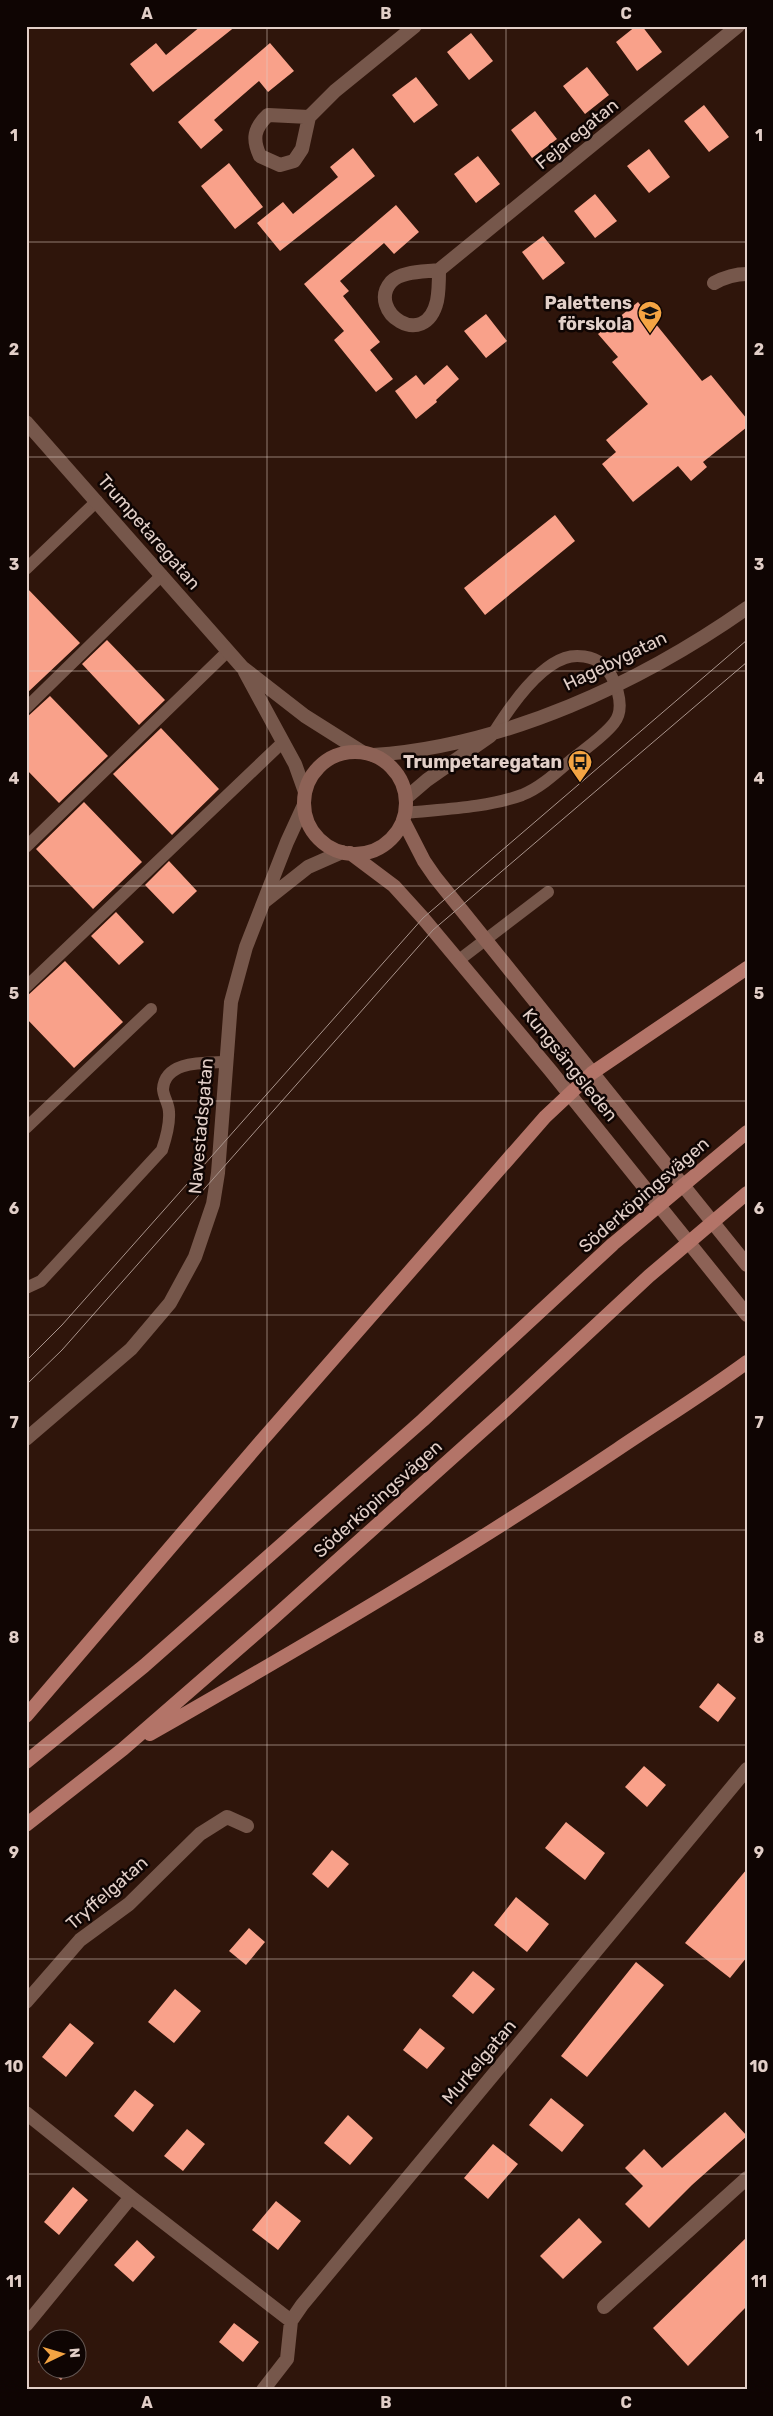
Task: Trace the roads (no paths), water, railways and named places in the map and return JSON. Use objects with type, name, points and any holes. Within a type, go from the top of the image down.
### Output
[{"type":"highway","points":[[26,1716],[402,1278],[545,1117],[592,1072],[747,968]]},
{"type":"highway","name":"Söderköpingsvägen","points":[[26,1762],[151,1660],[423,1420],[613,1244],[747,1132]]},
{"type":"highway","name":"Söderköpingsvägen","points":[[26,1825],[123,1749],[270,1621],[503,1412],[649,1276],[747,1194]]},
{"type":"highway","points":[[123,1749],[334,1629],[453,1556],[585,1472],[747,1362]]},
{"type":"main road","points":[[348,752],[368,753],[385,761],[400,777],[406,798],[404,816],[398,831],[387,842],[374,850],[346,853],[322,841],[313,831],[305,799],[309,782],[318,767],[332,757],[348,752]]},
{"type":"main road","name":"Kungsängsleden","points":[[404,816],[424,862],[747,1265]]},
{"type":"main road","name":"Kungsängsleden","points":[[346,853],[399,891],[459,960],[747,1315]]},
{"type":"street","points":[[309,117],[335,92],[415,26]]},
{"type":"street","name":"Fejaregatan","points":[[439,270],[738,26]]},
{"type":"street","points":[[439,270],[437,302],[431,315],[422,324],[412,326],[399,321],[392,315],[386,306],[385,295],[390,282],[402,275],[439,270]]},
{"type":"street","points":[[714,283],[736,274],[747,274]]},
{"type":"street","name":"Trumpetaregatan","points":[[27,426],[97,501],[242,667],[305,716],[368,753]]},
{"type":"street","name":"Hagebygatan","points":[[368,753],[404,753],[493,734],[616,685],[708,635],[747,608]]},
{"type":"street","name":"Trumpetaregatan","points":[[242,667],[283,742],[305,799]]},
{"type":"street","name":"Hagebygatan","points":[[406,798],[427,780],[493,734]]},
{"type":"street","name":"Navestadsgatan","points":[[26,1439],[131,1348],[170,1303],[195,1257],[213,1204],[218,1173],[231,1002],[246,947],[305,799]]},
{"type":"street","name":"Navestadsgatan","points":[[264,902],[308,867],[346,853]]},
{"type":"street","name":"Murkelgatan","points":[[291,2321],[747,1768]]},
{"type":"street","name":"Tryffelgatan","points":[[26,2002],[80,1940],[129,1904],[200,1834],[227,1817],[247,1826]]},
{"type":"street","points":[[26,2113],[291,2321],[287,2359],[262,2390]]},
{"type":"street","points":[[604,2307],[747,2178]]},
{"type":"street","points":[[26,2324],[131,2197]]},
{"type":"lane","points":[[26,569],[97,501]]},
{"type":"lane","points":[[26,708],[162,575]]},
{"type":"lane","points":[[26,847],[228,651]]},
{"type":"lane","points":[[404,816],[504,800],[523,795],[542,784],[615,722],[620,704],[616,685],[601,664],[584,656],[567,657],[548,666],[510,706],[493,734]]},
{"type":"lane","points":[[26,988],[283,742]]},
{"type":"lane","points":[[459,960],[548,892]]},
{"type":"lane","points":[[26,1128],[150,1009]]},
{"type":"lane","points":[[26,1288],[41,1281],[162,1150],[167,1135],[169,1112],[163,1089],[170,1075],[183,1065],[225,1062]]},
{"type":"tram line","points":[[26,1361],[62,1325],[423,918],[747,640]]},
{"type":"tram line","points":[[26,1385],[62,1350],[433,930],[747,662]]},
{"type":"place","name":"Palettens förskola","points":[[650,334]]},
{"type":"place","name":"Trumpetaregatan","points":[[580,783]]}]
